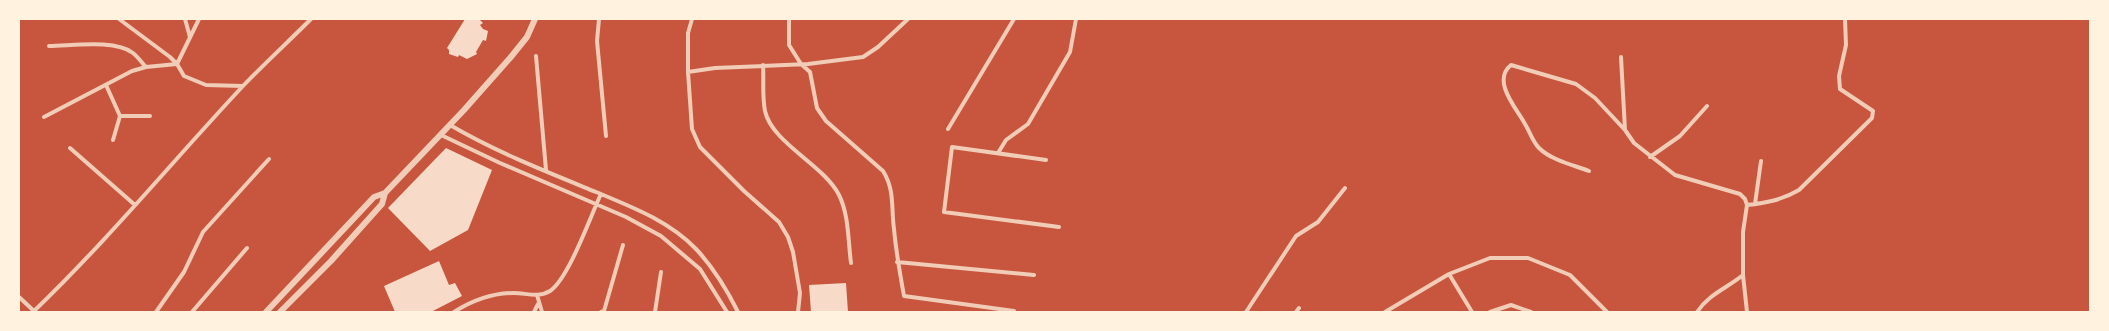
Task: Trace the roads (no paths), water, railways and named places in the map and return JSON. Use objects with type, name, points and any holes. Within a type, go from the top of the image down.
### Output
[{"type":"street","points":[[119,19],[170,57],[177,64],[184,76],[206,84],[243,86]]},
{"type":"street","points":[[185,19],[190,38]]},
{"type":"street","points":[[177,64],[199,19]]},
{"type":"street","points":[[19,297],[34,312],[135,205],[243,86],[311,19]]},
{"type":"street","points":[[266,312],[374,197],[385,193],[441,135],[527,37],[535,19]]},
{"type":"street","points":[[599,19],[597,41],[606,136]]},
{"type":"street","points":[[692,19],[688,34],[688,72],[692,129],[700,147],[744,191],[779,222],[788,237],[793,252],[800,293],[798,312]]},
{"type":"street","points":[[789,19],[789,45],[801,64],[810,72],[817,108],[826,121],[883,171],[889,180],[892,191],[897,262],[904,296],[1014,311]]},
{"type":"street","points":[[688,72],[763,65],[801,64],[864,57],[878,47],[908,19]]},
{"type":"street","points":[[948,129],[1014,19]]},
{"type":"street","points":[[998,153],[1006,140],[1021,131],[1032,118],[1070,52],[1076,19]]},
{"type":"street","points":[[1747,205],[1787,197],[1798,190],[1872,118],[1873,111],[1840,89],[1840,76],[1846,45],[1844,19]]},
{"type":"street","points":[[48,46],[109,45],[122,48],[133,53],[146,67]]},
{"type":"street","points":[[536,56],[546,170]]},
{"type":"street","points":[[1621,57],[1625,130]]},
{"type":"street","points":[[44,117],[132,71],[146,67],[177,64]]},
{"type":"street","points":[[763,65],[765,111],[772,127],[829,182],[838,194],[845,213],[851,263]]},
{"type":"street","points":[[1589,171],[1552,157],[1539,148],[1512,105],[1504,88],[1507,68],[1511,65],[1576,84],[1595,98],[1625,130],[1634,143],[1675,175],[1740,194],[1745,199],[1747,205],[1743,232],[1743,274],[1748,312]]},
{"type":"street","points":[[106,85],[120,116],[113,140]]},
{"type":"street","points":[[1650,157],[1680,136],[1707,106]]},
{"type":"street","points":[[120,116],[150,116]]},
{"type":"street","points":[[450,125],[471,137],[655,218],[686,241],[709,265],[738,312]]},
{"type":"street","points":[[441,135],[646,227],[674,246],[700,269],[727,312]]},
{"type":"street","points":[[1046,160],[952,147],[944,212],[1059,227]]},
{"type":"street","points":[[70,148],[135,205]]},
{"type":"street","points":[[156,312],[184,272],[203,232],[269,159]]},
{"type":"street","points":[[1755,204],[1761,161]]},
{"type":"street","points":[[1246,312],[1296,236],[1318,222],[1345,188]]},
{"type":"street","points":[[280,312],[331,261],[382,204],[385,193]]},
{"type":"street","points":[[454,312],[467,303],[482,297],[510,293],[537,295],[550,291],[564,276],[601,194]]},
{"type":"street","points":[[600,312],[604,311],[623,245]]},
{"type":"street","points":[[192,312],[247,248]]},
{"type":"street","points":[[1385,312],[1449,274],[1490,258],[1528,258],[1570,275],[1607,312]]},
{"type":"street","points":[[897,262],[1034,275]]},
{"type":"street","points":[[654,312],[661,272]]},
{"type":"street","points":[[1449,274],[1472,312]]},
{"type":"street","points":[[1697,312],[1716,291],[1732,284],[1743,274]]},
{"type":"street","points":[[537,295],[538,304],[542,312]]},
{"type":"street","points":[[534,312],[538,304]]},
{"type":"street","points":[[1490,312],[1511,305],[1531,312]]},
{"type":"street","points":[[1296,312],[1300,308]]}]
